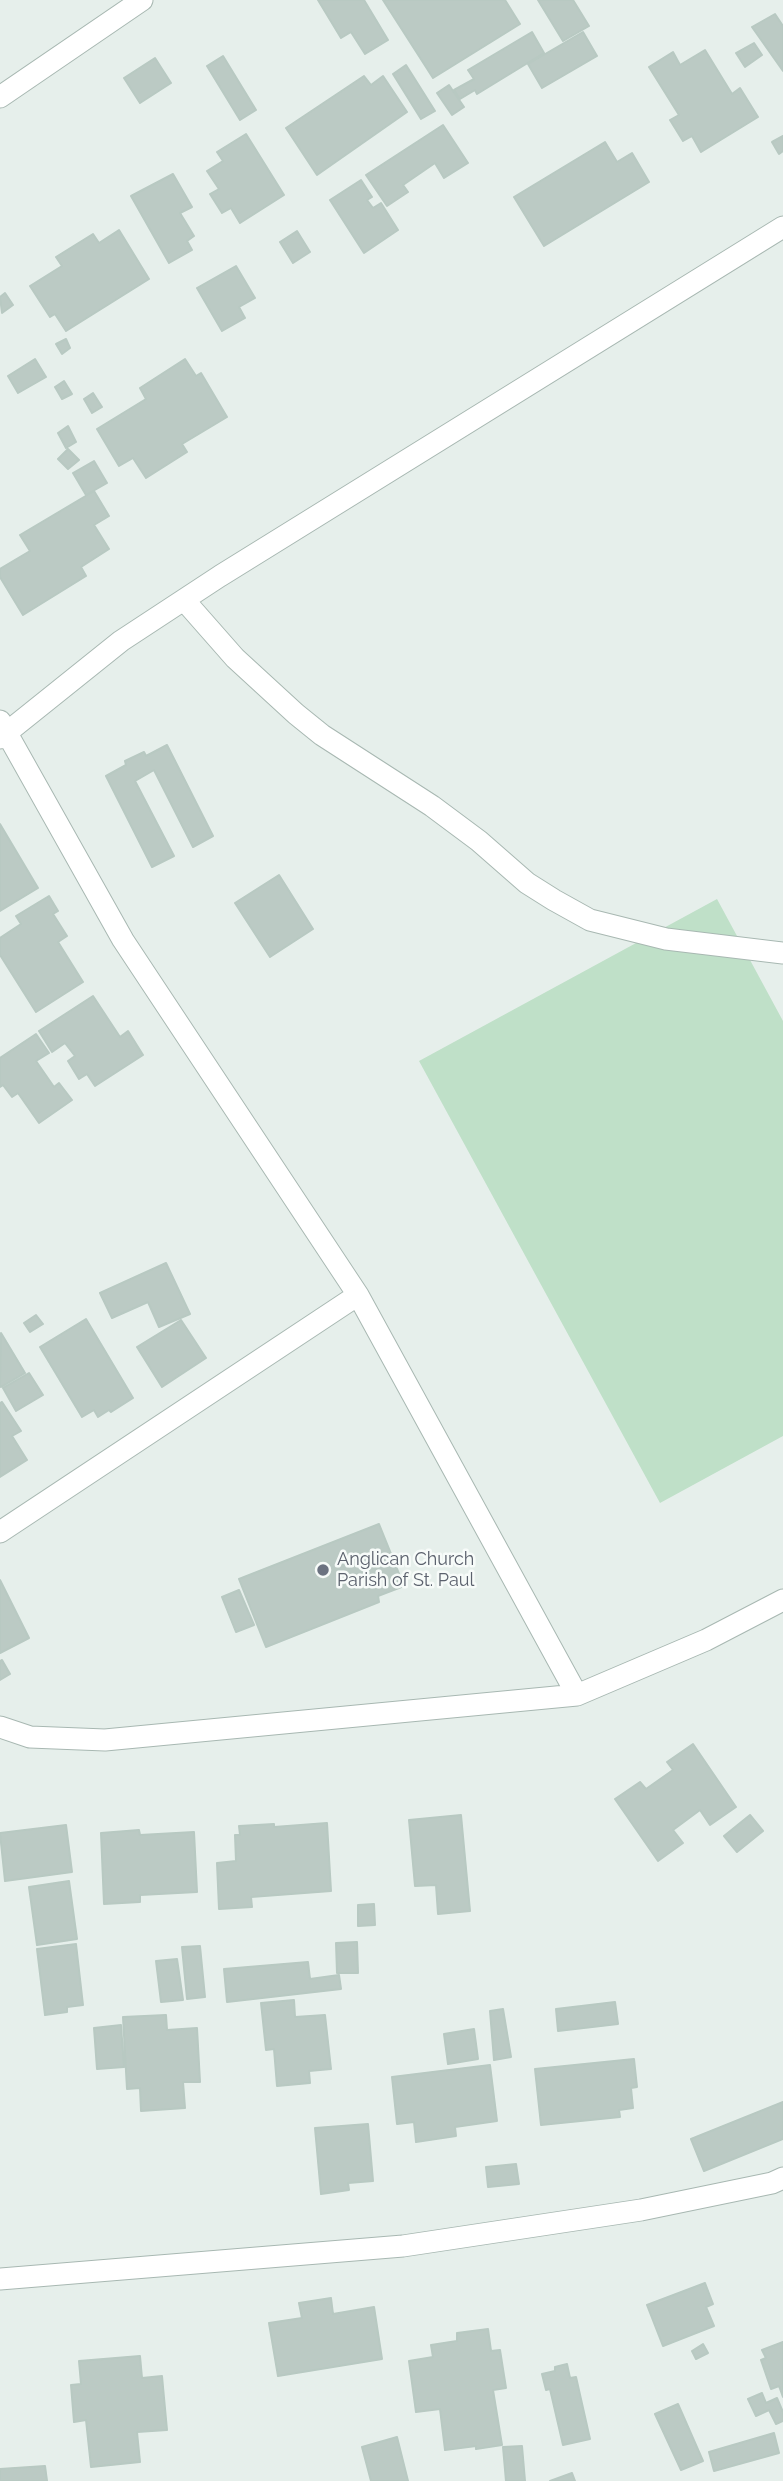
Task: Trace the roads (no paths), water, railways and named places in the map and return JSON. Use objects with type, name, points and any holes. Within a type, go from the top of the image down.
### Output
[{"type":"street","points":[[0,97],[142,0]]},
{"type":"street","points":[[577,1695],[358,1294],[123,940],[2,730],[121,641],[184,600],[783,227]]},
{"type":"street","points":[[184,600],[235,658],[296,715],[322,735],[432,806],[479,841],[527,883],[554,900],[590,920],[666,939],[783,953]]},
{"type":"street","points":[[0,1532],[358,1294]]},
{"type":"street","points":[[0,1727],[30,1737],[105,1740],[577,1695],[706,1640],[783,1600]]},
{"type":"street","points":[[0,2279],[403,2246],[641,2210],[772,2183],[783,2178]]},
{"type":"place","name":"Anglican Church Parish of St. Paul","points":[[323,1570]]}]
